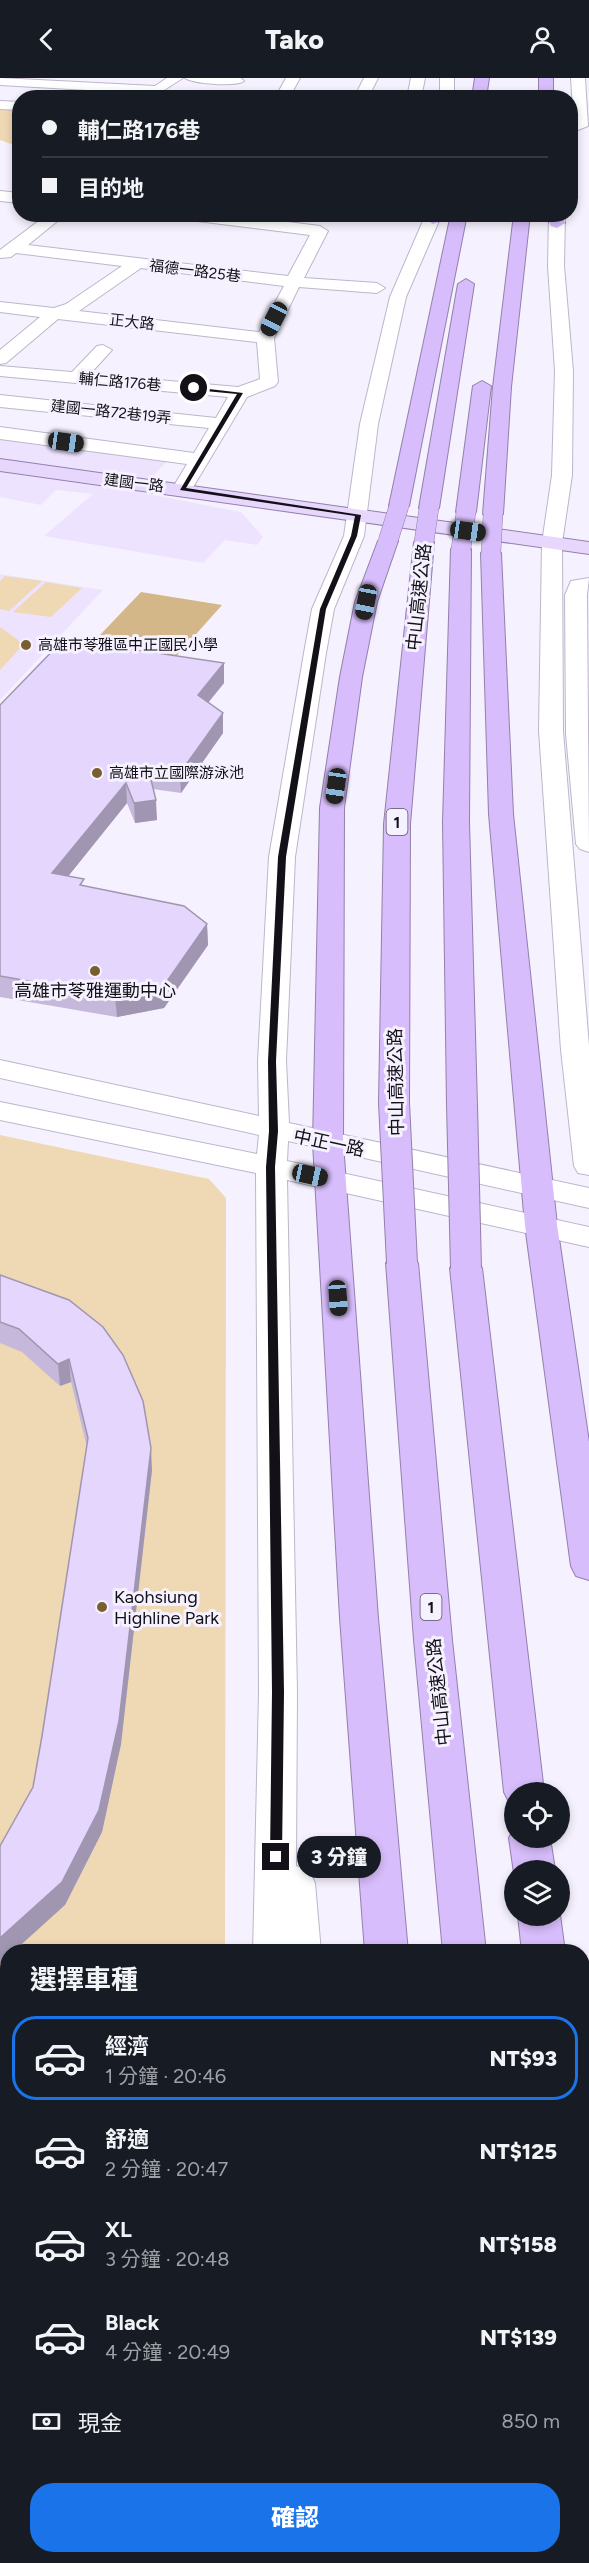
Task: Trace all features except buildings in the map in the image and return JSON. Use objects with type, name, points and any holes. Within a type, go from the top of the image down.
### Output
[{"type":"highway","points":[[386,1944],[358,1618],[328,1143],[332,808],[351,676],[366,602],[399,506],[457,222]]},
{"type":"highway","points":[[492,319],[510,222]]},
{"type":"highway","points":[[521,222],[502,387],[490,553],[501,814],[541,1226],[589,1566]]},
{"type":"highway","name":"中山高速公路","points":[[464,1944],[433,1640],[402,1263],[394,1102],[397,824],[424,542],[470,261]]},
{"type":"highway","name":"中山高速公路","points":[[484,365],[462,549],[456,822],[466,1268],[523,1782]]},
{"type":"highway","points":[[540,1926],[543,1944]]},
{"type":"main road","name":"建國一路","points":[[0,465],[589,548]]},
{"type":"street","points":[[0,81],[49,81],[158,90],[177,78]]},
{"type":"street","points":[[192,78],[237,81]]},
{"type":"street","points":[[578,78],[581,126],[578,127]]},
{"type":"street","points":[[0,258],[11,244],[46,222]]},
{"type":"street","points":[[246,222],[320,231]]},
{"type":"street","points":[[182,489],[240,393],[269,382],[265,338],[324,222]]},
{"type":"street","points":[[274,1944],[278,1692],[271,1167],[274,1131],[272,1061],[282,857],[323,609],[354,536],[369,424],[398,297],[431,222]]},
{"type":"street","points":[[556,222],[556,266],[562,323],[562,475],[552,543],[551,731],[575,1050],[589,1166]]},
{"type":"street","name":"福德一路25巷","points":[[11,244],[136,264],[293,282],[377,288]]},
{"type":"street","points":[[0,359],[54,314],[72,308],[136,264]]},
{"type":"street","name":"正大路","points":[[0,307],[265,338]]},
{"type":"street","points":[[76,378],[103,350]]},
{"type":"street","name":"輔仁路176巷","points":[[0,371],[240,393]]},
{"type":"street","name":"建國一路72巷19弄","points":[[0,401],[221,424]]},
{"type":"street","points":[[0,433],[199,460]]},
{"type":"street","points":[[589,584],[579,586],[576,595],[589,844]]},
{"type":"street","points":[[551,731],[584,735]]},
{"type":"street","name":"中正一路","points":[[0,1069],[328,1143],[589,1198]]},
{"type":"street","name":"中正一路","points":[[0,1111],[330,1179],[589,1237]]},
{"type":"street","points":[[278,1692],[299,1944]]},
{"type":"shaded area","points":[[0,107],[12,108],[12,144],[0,140]]},
{"type":"shaded area","points":[[0,430],[174,454],[138,492],[241,512],[263,537],[257,545],[225,540],[203,563],[44,536],[93,494],[56,490],[41,505],[0,497]]},
{"type":"shaded area","name":"高雄市苓雅區中正國民小學","points":[[0,574],[103,590],[0,700]]},
{"type":"shaded area","points":[[5,576],[42,581],[9,611],[0,609],[0,581]]},
{"type":"shaded area","points":[[46,582],[82,588],[51,617],[13,612]]},
{"type":"shaded area","points":[[141,592],[222,605],[165,669],[80,656]]},
{"type":"shaded area","points":[[0,627],[18,640],[22,646],[0,670]]},
{"type":"shaded area","points":[[0,1135],[209,1179],[226,1198],[225,1944],[0,1944]]},
{"type":"place","name":"高雄市苓雅區中正國民小學","points":[[26,645]]},
{"type":"place","name":"高雄市立國際游泳池","points":[[97,773]]},
{"type":"place","name":"高雄市苓雅運動中心","points":[[95,971]]},
{"type":"place","name":"Kaohsiung Highline Park","points":[[102,1607]]},
{"type":"route","points":[[194,388],[240,393],[182,489],[358,515],[354,536],[323,609],[282,857],[272,1061],[274,1131],[271,1167],[278,1692],[276,1857]]}]
